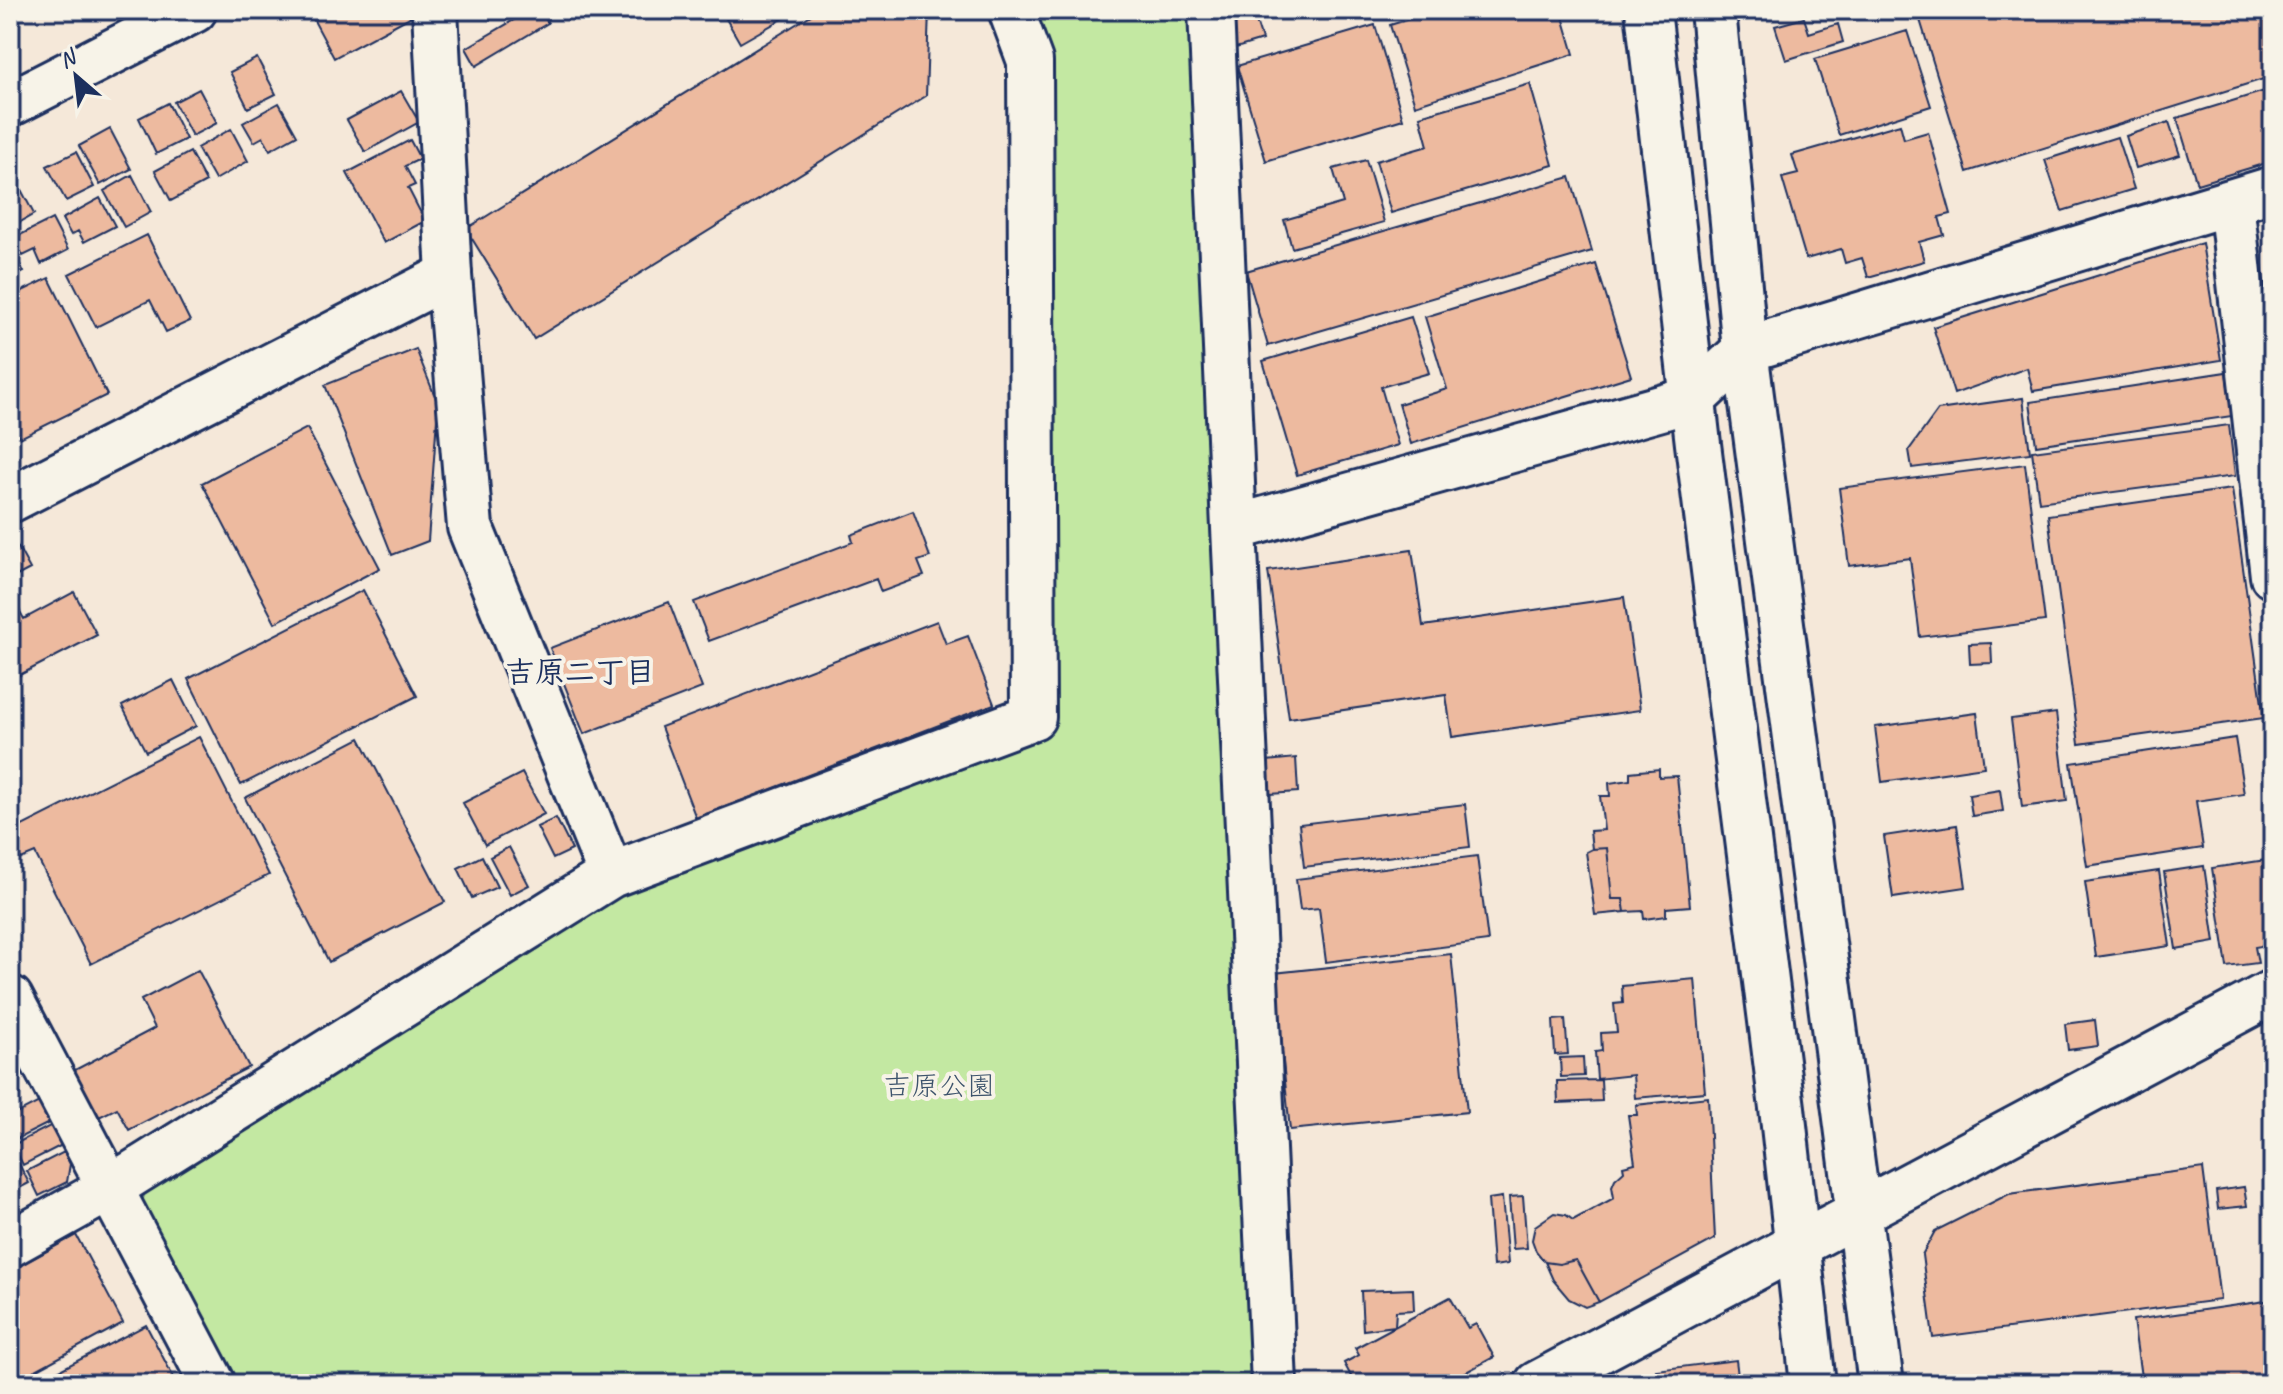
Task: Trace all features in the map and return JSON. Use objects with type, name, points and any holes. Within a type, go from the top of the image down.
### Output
[{"type":"street","points":[[10,104],[194,10]]},
{"type":"street","points":[[435,10],[449,275],[470,527],[611,875]]},
{"type":"street","points":[[10,1244],[110,1188],[611,875],[1033,717],[1030,61],[1011,10]]},
{"type":"street","points":[[1211,10],[1274,1384]]},
{"type":"street","points":[[1648,10],[1813,1384]]},
{"type":"street","points":[[1713,10],[1745,350],[1881,1384]]},
{"type":"street","points":[[1234,528],[1693,399],[1745,350],[2273,189]]},
{"type":"street","points":[[2231,202],[2273,576]]},
{"type":"street","points":[[10,500],[449,275]]},
{"type":"street","points":[[1537,1384],[2273,992]]},
{"type":"street","points":[[10,998],[213,1384]]},
{"type":"green space","name":"吉原公園","points":[[1035,10],[1192,10],[1252,1384],[232,1384],[140,1210],[147,1184],[610,892],[1046,723],[1052,56]]},
{"type":"building","points":[[321,10],[406,10],[410,17],[334,58],[311,15]]},
{"type":"building","points":[[531,10],[540,10],[548,23],[476,66],[466,48]]},
{"type":"building","points":[[721,10],[798,10],[740,43]]},
{"type":"building","points":[[819,10],[929,10],[926,96],[534,339],[466,229]]},
{"type":"building","points":[[1439,10],[1561,10],[1574,54],[1415,105],[1390,25]]},
{"type":"building","points":[[1917,10],[2273,10],[2273,76],[1967,172]]},
{"type":"building","points":[[1254,15],[1262,40],[1236,48],[1229,23]]},
{"type":"building","points":[[1804,18],[1809,33],[1838,24],[1843,42],[1786,60],[1775,26]]},
{"type":"building","points":[[1375,25],[1403,119],[1266,161],[1237,66]]},
{"type":"building","points":[[1907,31],[1931,106],[1839,135],[1815,59]]},
{"type":"building","points":[[257,58],[276,94],[248,108],[230,72]]},
{"type":"building","points":[[1530,84],[1553,165],[1391,213],[1376,161],[1428,146],[1420,116]]},
{"type":"building","points":[[199,89],[217,123],[192,136],[174,102]]},
{"type":"building","points":[[2271,89],[2273,161],[2197,184],[2177,118]]},
{"type":"building","points":[[401,91],[419,122],[365,152],[347,120]]},
{"type":"building","points":[[168,103],[186,139],[156,154],[139,118]]},
{"type":"building","points":[[279,103],[297,135],[270,150],[263,137],[254,142],[243,123]]},
{"type":"building","points":[[2169,122],[2180,155],[2136,168],[2126,136]]},
{"type":"building","points":[[1900,124],[1904,139],[1928,132],[1951,214],[1939,217],[1944,235],[1919,242],[1924,261],[1868,277],[1862,258],[1845,263],[1841,249],[1806,259],[1782,178],[1798,174],[1792,155]]},
{"type":"building","points":[[110,129],[131,169],[100,185],[79,146]]},
{"type":"building","points":[[231,129],[248,161],[215,180],[197,148]]},
{"type":"building","points":[[2117,137],[2134,189],[2062,211],[2045,160]]},
{"type":"building","points":[[410,140],[420,159],[405,166],[415,185],[408,188],[425,221],[384,243],[347,173]]},
{"type":"building","points":[[76,152],[94,187],[66,201],[47,166]]},
{"type":"building","points":[[190,152],[206,182],[171,201],[155,171]]},
{"type":"building","points":[[1366,160],[1384,222],[1292,248],[1284,220],[1343,203],[1333,169]]},
{"type":"building","points":[[132,175],[151,212],[124,227],[104,191]]},
{"type":"building","points":[[1570,177],[1592,251],[1268,346],[1246,271]]},
{"type":"building","points":[[16,180],[34,214],[10,228],[10,182]]},
{"type":"building","points":[[100,198],[115,226],[84,242],[78,231],[71,235],[62,219]]},
{"type":"building","points":[[52,219],[68,250],[41,264],[35,250],[23,256],[14,238]]},
{"type":"building","points":[[147,235],[190,321],[166,332],[150,300],[96,327],[69,274]]},
{"type":"building","points":[[2202,243],[2221,360],[2033,391],[2027,368],[1954,394],[1933,327]]},
{"type":"building","points":[[10,245],[24,272],[10,279]]},
{"type":"building","points":[[1596,264],[1631,376],[1411,444],[1399,404],[1447,389],[1425,317]]},
{"type":"building","points":[[49,278],[107,395],[20,438],[10,418],[10,297]]},
{"type":"building","points":[[1411,317],[1429,373],[1381,387],[1398,445],[1297,475],[1263,361]]},
{"type":"building","points":[[416,349],[438,404],[428,541],[392,555],[325,385]]},
{"type":"building","points":[[2226,372],[2232,416],[2036,445],[2030,402]]},
{"type":"building","points":[[2023,398],[2030,453],[1912,468],[1909,450],[1938,410]]},
{"type":"building","points":[[2229,425],[2235,476],[2039,502],[2032,451]]},
{"type":"building","points":[[307,428],[380,568],[275,623],[202,483]]},
{"type":"building","points":[[2025,464],[2045,621],[1920,637],[1910,558],[1849,566],[1839,488]]},
{"type":"building","points":[[2232,489],[2264,718],[2079,744],[2048,515]]},
{"type":"building","points":[[913,511],[930,557],[918,561],[924,576],[881,592],[876,579],[709,641],[694,602],[853,542],[851,535]]},
{"type":"building","points":[[13,538],[30,569],[11,579],[10,540]]},
{"type":"building","points":[[1412,550],[1423,626],[1624,597],[1640,710],[1452,737],[1446,695],[1289,718],[1268,571]]},
{"type":"building","points":[[363,590],[417,696],[241,785],[188,679]]},
{"type":"building","points":[[74,592],[97,635],[10,680],[10,593],[24,619]]},
{"type":"building","points":[[669,602],[702,688],[584,734],[550,648]]},
{"type":"building","points":[[937,621],[946,644],[968,636],[994,704],[696,818],[661,727]]},
{"type":"building","points":[[1991,643],[1992,663],[1970,664],[1969,644]]},
{"type":"building","points":[[173,680],[196,726],[146,752],[122,706]]},
{"type":"building","points":[[1977,713],[1984,767],[1882,782],[1875,727]]},
{"type":"building","points":[[2056,713],[2067,801],[2022,807],[2011,719]]},
{"type":"building","points":[[199,737],[269,875],[91,964],[35,853],[21,859],[10,832]]},
{"type":"building","points":[[360,738],[445,902],[329,962],[245,798]]},
{"type":"building","points":[[2235,738],[2244,794],[2196,801],[2203,848],[2087,866],[2071,763]]},
{"type":"building","points":[[1296,758],[1298,792],[1270,794],[1267,761]]},
{"type":"building","points":[[1659,769],[1659,777],[1677,776],[1690,906],[1666,908],[1666,916],[1644,919],[1643,911],[1625,912],[1623,899],[1612,899],[1607,848],[1592,849],[1590,831],[1604,830],[1600,796],[1610,796],[1609,783],[1630,780],[1630,772]]},
{"type":"building","points":[[522,773],[544,814],[485,845],[463,803]]},
{"type":"building","points":[[2000,790],[2003,811],[1972,816],[1969,795]]},
{"type":"building","points":[[1465,804],[1470,847],[1304,867],[1299,824]]},
{"type":"building","points":[[556,818],[572,850],[553,859],[537,827]]},
{"type":"building","points":[[1957,825],[1966,887],[1893,898],[1884,836]]},
{"type":"building","points":[[509,847],[529,885],[510,895],[490,857]]},
{"type":"building","points":[[1607,848],[1612,899],[1623,899],[1625,912],[1595,915],[1586,852]]},
{"type":"building","points":[[482,856],[497,887],[472,898],[458,868]]},
{"type":"building","points":[[1477,856],[1488,941],[1326,962],[1319,908],[1300,910],[1296,879]]},
{"type":"building","points":[[2273,859],[2273,944],[2255,947],[2258,963],[2227,967],[2212,868]]},
{"type":"building","points":[[2204,866],[2215,942],[2176,949],[2164,872]]},
{"type":"building","points":[[2159,871],[2170,946],[2096,957],[2085,882]]},
{"type":"building","points":[[1451,954],[1467,1112],[1290,1130],[1274,973]]},
{"type":"building","points":[[198,970],[249,1067],[129,1130],[117,1108],[97,1118],[73,1071],[155,1028],[141,1000]]},
{"type":"building","points":[[1695,979],[1705,1092],[1635,1098],[1633,1075],[1597,1079],[1595,1052],[1602,1051],[1601,1033],[1617,1032],[1614,1004],[1623,1003],[1622,986]]},
{"type":"building","points":[[1565,1019],[1568,1054],[1555,1055],[1553,1020]]},
{"type":"building","points":[[2095,1020],[2098,1046],[2068,1050],[2065,1024]]},
{"type":"building","points":[[1583,1057],[1584,1076],[1561,1077],[1560,1058]]},
{"type":"building","points":[[1601,1080],[1602,1101],[1558,1103],[1557,1081]]},
{"type":"building","points":[[1708,1097],[1715,1239],[1599,1302],[1576,1260],[1559,1264],[1545,1262],[1532,1240],[1535,1226],[1554,1213],[1573,1220],[1614,1198],[1612,1186],[1615,1179],[1624,1171],[1623,1166],[1635,1163],[1628,1115],[1637,1115],[1636,1105]]},
{"type":"building","points":[[41,1101],[51,1122],[11,1142],[10,1117]]},
{"type":"building","points":[[52,1125],[62,1145],[23,1165],[13,1145]]},
{"type":"building","points":[[10,1147],[29,1183],[10,1193]]},
{"type":"building","points":[[64,1152],[70,1164],[67,1182],[39,1196],[27,1171]]},
{"type":"building","points":[[2203,1168],[2220,1300],[1933,1338],[1922,1255],[1935,1231],[2009,1194]]},
{"type":"building","points":[[2244,1187],[2247,1206],[2218,1209],[2216,1191]]},
{"type":"building","points":[[1523,1196],[1527,1248],[1513,1249],[1509,1197]]},
{"type":"building","points":[[1502,1197],[1508,1264],[1493,1266],[1488,1199]]},
{"type":"building","points":[[76,1235],[123,1323],[10,1384],[10,1271]]},
{"type":"building","points":[[1576,1260],[1599,1302],[1585,1307],[1569,1299],[1553,1280],[1545,1262],[1559,1264]]},
{"type":"building","points":[[1413,1289],[1414,1310],[1396,1311],[1395,1326],[1363,1330],[1361,1291]]},
{"type":"building","points":[[1450,1297],[1468,1328],[1476,1324],[1494,1357],[1444,1384],[1355,1384],[1344,1363],[1359,1355],[1355,1348]]},
{"type":"building","points":[[2273,1300],[2273,1377],[2223,1384],[2142,1384],[2133,1320]]},
{"type":"building","points":[[146,1325],[177,1384],[33,1384]]},
{"type":"building","points":[[1736,1360],[1739,1384],[1640,1384],[1657,1382],[1656,1370]]},
{"type":"district","name":"吉原二丁目","points":[[580,672]]}]
